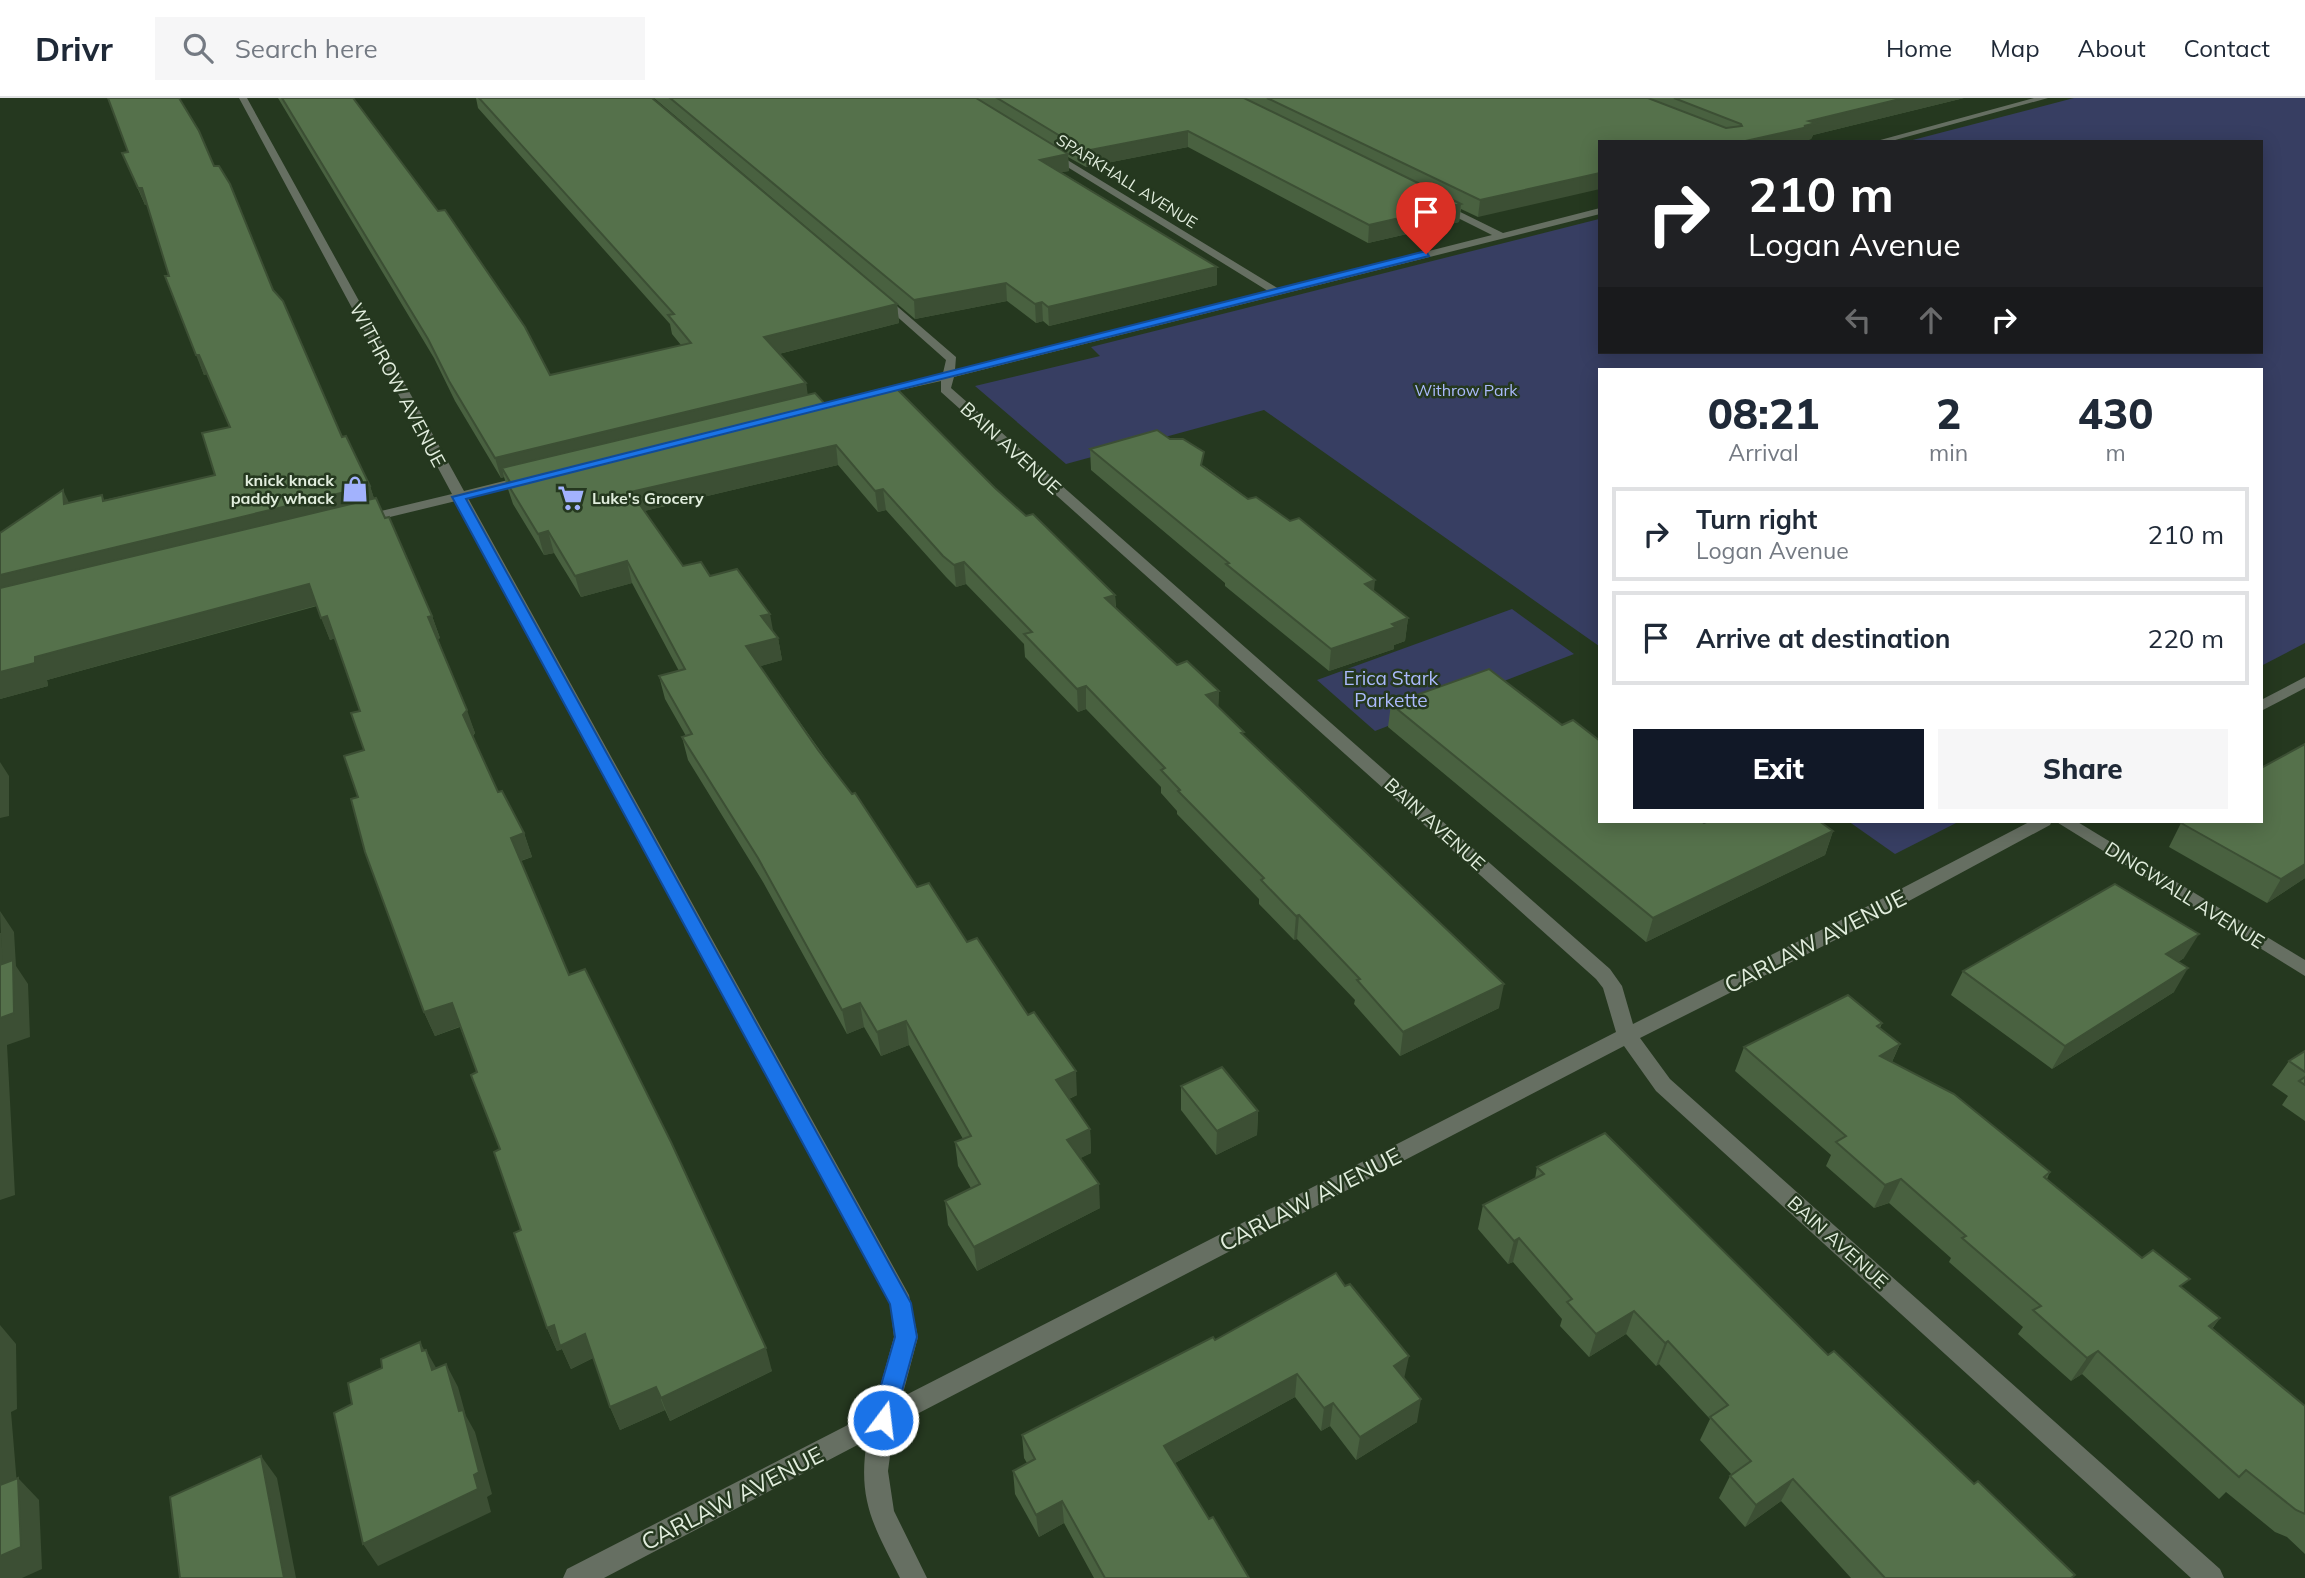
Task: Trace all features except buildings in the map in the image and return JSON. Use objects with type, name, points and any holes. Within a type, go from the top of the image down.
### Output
[{"type":"street","name":"WITHROW AVENUE","points":[[243,98],[458,497],[901,1303],[906,1337],[883,1420],[875,1471],[881,1513],[914,1578]]},
{"type":"street","points":[[1884,140],[2036,99]]},
{"type":"street","name":"SPARKHALL AVENUE","points":[[1045,150],[1277,292]]},
{"type":"street","points":[[1426,198],[1500,235]]},
{"type":"street","points":[[866,396],[1598,211]]},
{"type":"street","name":"BAIN AVENUE","points":[[866,286],[952,359],[945,389],[1603,974],[1612,986],[1627,1035],[1663,1085],[2211,1578]]},
{"type":"street","points":[[343,524],[546,475]]},
{"type":"street","points":[[2263,705],[2305,682]]},
{"type":"street","name":"CARLAW AVENUE","points":[[576,1578],[1627,1035],[1850,924],[2040,823]]},
{"type":"street","name":"DINGWALL AVENUE","points":[[2067,823],[2305,969]]},
{"type":"green space","name":"Withrow Park","points":[[2074,98],[2305,98],[2305,643],[2263,665],[2263,368],[1598,368],[1598,645],[1264,410],[1066,464],[975,386],[1100,356],[1091,347],[1598,219],[1598,354],[2263,354],[2263,140],[1913,140]]},
{"type":"green space","name":"Erica Stark Parkette","points":[[1512,609],[1574,654],[1375,731],[1317,680]]},
{"type":"green space","points":[[1851,823],[1956,823],[1895,854]]},
{"type":"place","name":"knick knack paddy whack","points":[[355,489]]},
{"type":"place","name":"Luke's Grocery","points":[[571,498]]},
{"type":"route","points":[[883,1420],[906,1337],[901,1303],[458,497],[1426,254]]}]
